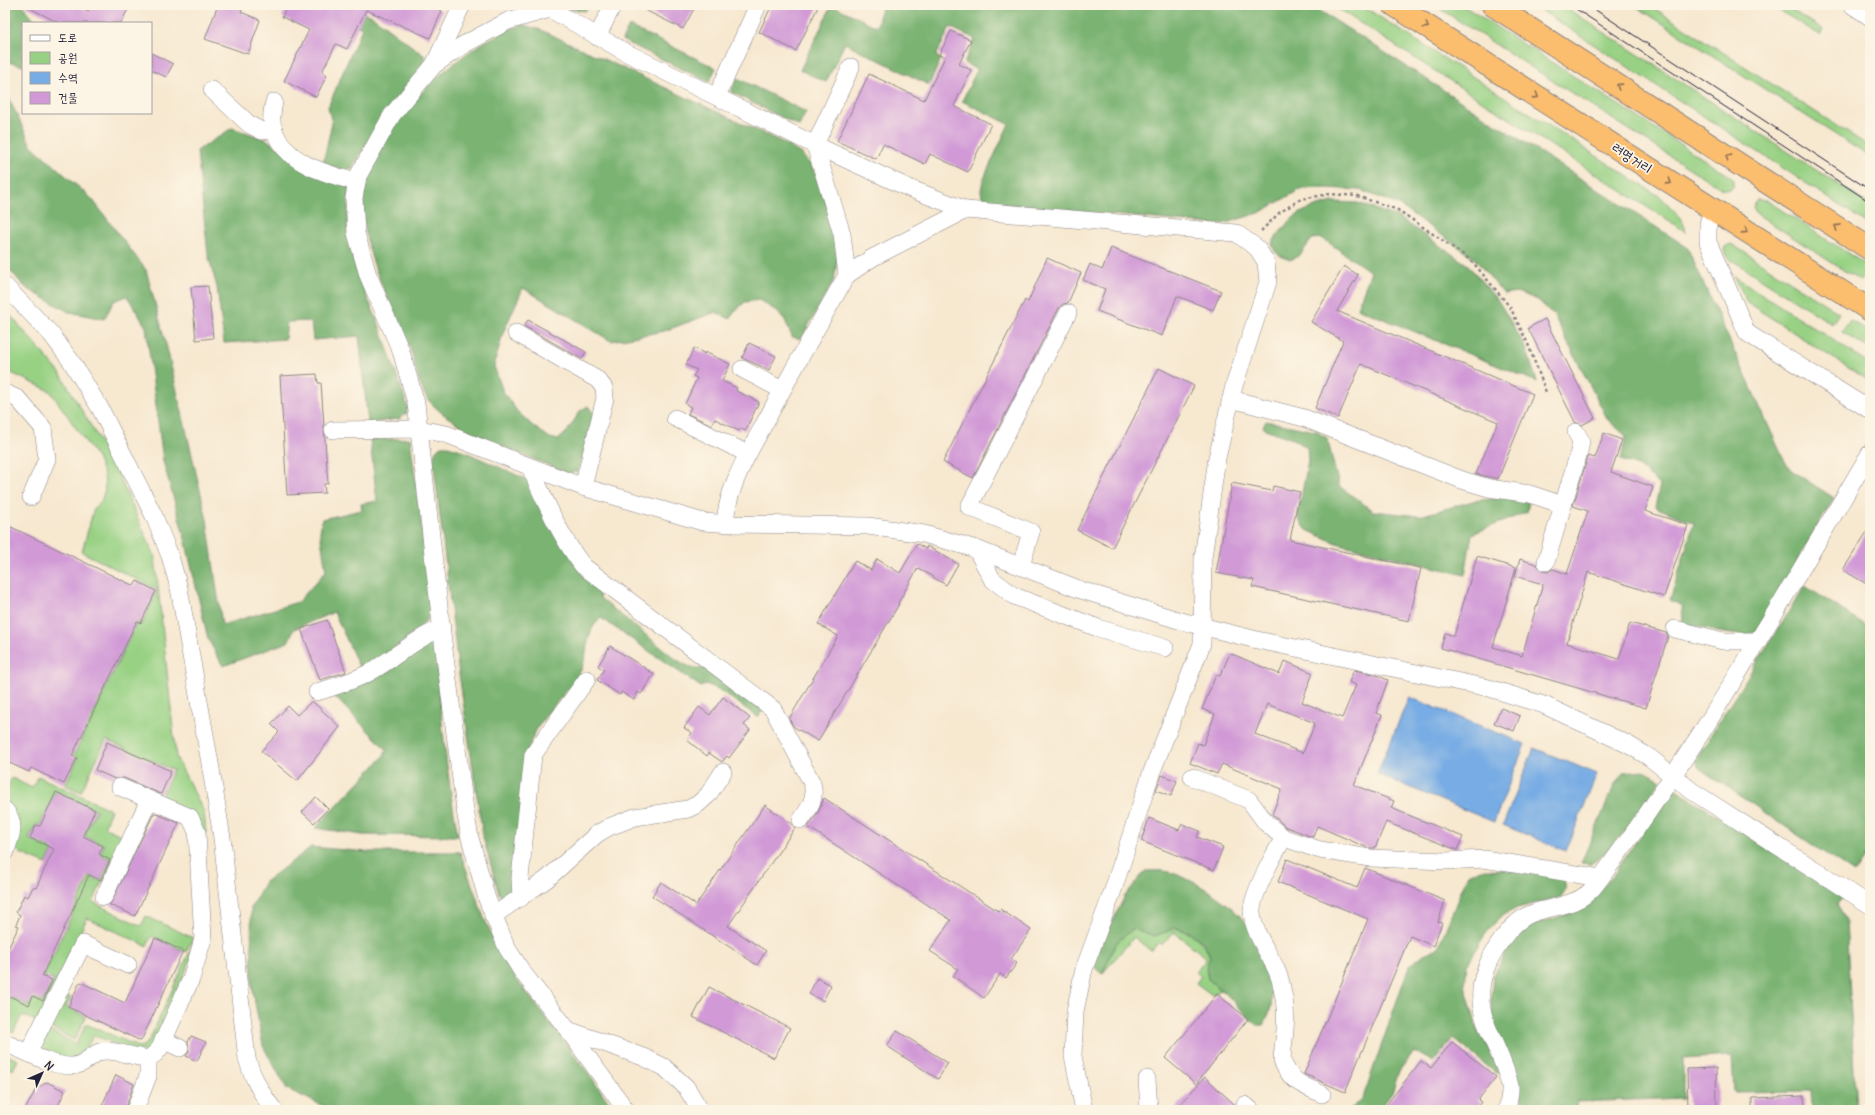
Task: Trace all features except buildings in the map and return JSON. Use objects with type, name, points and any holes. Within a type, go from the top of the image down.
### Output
[{"type":"highway","name":"려명거리","points":[[1394,5],[1870,310]]},
{"type":"highway","points":[[1493,5],[1870,249]]},
{"type":"street","points":[[462,5],[434,65],[392,115],[371,150],[358,176],[354,198],[356,233],[368,275],[402,351],[416,402],[465,810],[487,899],[507,948],[523,973],[568,1030],[626,1110]]},
{"type":"street","points":[[597,37],[612,5]]},
{"type":"street","points":[[717,96],[758,5]]},
{"type":"street","points":[[1852,5],[1870,17]]},
{"type":"street","points":[[434,65],[463,46],[508,21],[547,7],[597,37],[815,145],[911,189],[966,210],[1236,233],[1257,248],[1266,262],[1268,282],[1231,399],[1217,458],[1203,558],[1202,644],[1151,774],[1112,893],[1084,969],[1075,1011],[1074,1056],[1084,1110]]},
{"type":"street","points":[[847,275],[842,234],[815,145],[851,67]]},
{"type":"street","points":[[212,90],[250,125],[262,131],[274,130]]},
{"type":"street","points":[[274,102],[272,118],[274,130],[283,145],[312,168],[357,182]]},
{"type":"street","points":[[725,523],[726,510],[731,489],[748,454],[782,390],[847,275],[872,258],[966,210]]},
{"type":"street","points":[[1712,210],[1708,224],[1708,242],[1747,333],[1870,410]]},
{"type":"street","points":[[5,286],[51,334],[70,360],[100,408],[154,516],[170,556],[179,588],[222,838],[248,1059],[253,1079],[263,1096],[274,1110]]},
{"type":"street","points":[[1021,566],[1031,532],[969,507],[1068,313]]},
{"type":"street","points":[[516,334],[598,380],[604,388],[605,398],[583,487]]},
{"type":"street","points":[[742,369],[782,390]]},
{"type":"street","points":[[5,393],[18,399],[43,428],[46,459],[31,497]]},
{"type":"street","points":[[1231,399],[1304,418],[1462,480],[1490,488],[1530,494],[1563,505]]},
{"type":"street","points":[[674,418],[748,454]]},
{"type":"street","points":[[333,430],[419,429],[446,434],[583,487],[703,522],[868,526],[924,534],[976,548],[1081,590],[1181,621],[1257,640],[1489,688],[1544,705],[1627,744],[1649,757],[1692,790],[1870,905]]},
{"type":"street","points":[[1546,562],[1581,441],[1576,432]]},
{"type":"street","points":[[1520,1110],[1484,1022],[1480,993],[1485,971],[1498,943],[1530,914],[1578,901],[1591,891],[1646,817],[1674,775],[1758,641],[1870,453]]},
{"type":"street","points":[[530,467],[545,503],[572,551],[583,566],[772,709],[812,783],[814,793],[813,800],[811,806],[801,820]]},
{"type":"street","points":[[976,548],[992,579],[1014,596],[1098,628],[1165,648]]},
{"type":"street","points":[[317,692],[352,681],[370,672],[394,657],[416,640],[442,628]]},
{"type":"street","points":[[1675,629],[1723,641],[1758,641]]},
{"type":"street","points":[[521,898],[521,871],[533,755],[587,679]]},
{"type":"street","points":[[493,916],[521,898],[564,865],[597,834],[609,827],[635,817],[688,809],[698,804],[708,795],[723,772]]},
{"type":"street","points":[[1192,777],[1249,800],[1266,823],[1284,838],[1320,850],[1370,858],[1446,861],[1484,859],[1600,878]]},
{"type":"street","points":[[5,1043],[48,1061],[72,1066],[88,1060],[100,1052],[114,1051],[148,1059],[155,1054],[163,1040],[191,979],[203,940],[197,832],[190,817],[120,787]]},
{"type":"street","points":[[104,897],[149,800]]},
{"type":"street","points":[[5,810],[13,825],[12,838],[5,852]]},
{"type":"street","points":[[1284,838],[1274,852],[1254,900],[1252,912],[1256,929],[1275,965],[1282,986],[1287,1016],[1282,1061],[1293,1080],[1322,1094]]},
{"type":"street","points":[[28,1053],[83,944],[128,965]]},
{"type":"street","points":[[568,1030],[664,1066],[686,1087],[700,1110]]},
{"type":"street","points":[[163,1040],[180,1048]]},
{"type":"street","points":[[135,1110],[148,1076],[148,1059]]},
{"type":"street","points":[[1147,1079],[1149,1110]]},
{"type":"street","points":[[1507,1110],[1510,1088]]},
{"type":"path","points":[[1249,242],[1279,213],[1301,199],[1330,194],[1357,196],[1398,210],[1471,260],[1510,307],[1528,344],[1546,392]]},
{"type":"green space","points":[[5,5],[23,5],[36,22],[22,22],[22,66],[5,61]]},
{"type":"green space","points":[[318,5],[347,5],[372,16],[426,57],[422,67],[387,111],[352,168],[343,172],[323,163],[332,123],[328,107],[362,28]]},
{"type":"green space","points":[[563,5],[593,5],[584,11],[570,9]]},
{"type":"green space","points":[[832,5],[877,27],[882,5],[1311,5],[1687,247],[1783,458],[1791,470],[1834,498],[1756,631],[1741,635],[1731,634],[1683,623],[1682,606],[1670,600],[1694,523],[1655,507],[1660,485],[1638,466],[1621,460],[1626,436],[1608,420],[1554,316],[1538,300],[1517,292],[1504,294],[1474,258],[1399,205],[1360,190],[1327,188],[1301,189],[1259,213],[1219,225],[991,203],[982,198],[981,190],[983,180],[1009,124],[962,101],[977,70],[964,63],[975,39],[950,27],[936,56],[941,59],[929,85],[845,43],[826,82],[800,70]]},
{"type":"green space","points":[[1332,5],[1361,5],[1662,198],[1683,222],[1686,232]]},
{"type":"green space","points":[[1434,5],[1462,5],[1730,176],[1733,179],[1733,187],[1730,189],[1722,189]]},
{"type":"green space","points":[[1533,5],[1562,5],[1870,205],[1870,225]]},
{"type":"green space","points":[[1634,5],[1649,5],[1870,147],[1870,157]]},
{"type":"green space","points":[[1783,5],[1823,29],[1820,35],[1780,11]]},
{"type":"green space","points":[[524,25],[541,30],[782,142],[801,154],[810,164],[817,176],[837,237],[838,256],[834,280],[801,339],[792,337],[785,320],[778,312],[759,300],[745,302],[735,311],[730,319],[716,312],[664,331],[611,341],[523,288],[503,333],[494,366],[503,392],[517,411],[534,427],[550,438],[558,440],[567,432],[580,411],[588,406],[594,414],[578,472],[567,473],[494,443],[458,424],[442,413],[430,402],[422,388],[410,348],[384,291],[371,257],[364,221],[363,203],[367,179],[377,154],[391,131],[408,108],[427,87],[469,52],[502,32]]},
{"type":"green space","points":[[629,26],[716,68],[709,82],[622,40]]},
{"type":"green space","points":[[737,78],[806,112],[799,126],[731,92]]},
{"type":"green space","points":[[5,90],[31,145],[92,199],[146,270],[167,348],[207,520],[222,625],[298,602],[326,571],[320,532],[322,519],[362,510],[361,504],[377,501],[370,440],[410,438],[433,612],[426,621],[400,645],[360,669],[334,612],[294,629],[288,642],[223,666],[208,639],[185,539],[163,461],[146,327],[127,296],[114,301],[104,319],[69,312],[26,288],[5,265]]},
{"type":"green space","points":[[232,128],[266,139],[277,147],[349,187],[347,233],[359,279],[378,322],[408,407],[408,412],[399,419],[368,423],[359,336],[313,340],[311,321],[287,322],[285,339],[224,343],[217,287],[208,255],[197,151]]},
{"type":"green space","points":[[1757,199],[1766,200],[1869,267],[1860,281],[1757,214],[1753,207]]},
{"type":"green space","points":[[1333,202],[1358,203],[1398,217],[1468,265],[1499,302],[1508,317],[1526,348],[1537,382],[1357,308],[1371,272],[1322,238],[1312,239],[1300,255],[1290,260],[1280,256],[1274,250],[1272,243],[1285,226],[1297,215],[1312,208]]},
{"type":"green space","points":[[1730,244],[1839,313],[1832,324],[1727,257],[1724,251],[1725,247]]},
{"type":"green space","points":[[1734,276],[1870,364],[1870,382],[1748,303]]},
{"type":"green space","points":[[5,309],[60,373],[115,467],[155,557],[176,757],[204,812],[206,833],[202,834],[162,796],[173,770],[106,740],[81,792],[65,785],[78,758],[74,755],[137,622],[142,624],[157,591],[156,589],[82,552],[94,508],[101,502],[105,489],[104,475],[97,458],[50,391],[5,370]]},
{"type":"green space","points":[[1850,320],[1870,333],[1870,349],[1842,332]]},
{"type":"green space","points":[[1266,421],[1315,431],[1327,438],[1339,486],[1373,511],[1420,516],[1473,501],[1516,496],[1529,501],[1527,512],[1472,534],[1465,575],[1336,543],[1307,530],[1299,521],[1298,515],[1308,461],[1307,447],[1293,439],[1265,429],[1263,427]]},
{"type":"green space","points":[[441,446],[448,446],[461,450],[530,481],[590,577],[601,599],[677,660],[690,667],[714,670],[764,708],[758,717],[718,689],[706,684],[701,687],[601,618],[595,624],[589,637],[585,659],[575,681],[542,720],[532,738],[526,758],[513,887],[511,895],[504,901],[499,894],[483,837],[458,667],[433,458],[436,450]]},
{"type":"green space","points":[[1805,586],[1870,628],[1870,849],[1854,873],[1699,768],[1695,760]]},
{"type":"green space","points":[[432,641],[435,643],[444,740],[458,836],[363,835],[315,828],[382,758],[387,750],[331,693]]},
{"type":"green space","points":[[1643,770],[1661,780],[1638,814],[1612,846],[1591,864],[1581,863],[1615,784],[1625,772]]},
{"type":"green space","points":[[38,776],[111,810],[104,827],[123,836],[93,902],[141,926],[146,916],[193,938],[186,952],[152,936],[147,946],[87,918],[38,1022],[22,1015],[13,1033],[5,1030],[5,1007],[10,997],[29,1006],[33,998],[43,1002],[54,980],[46,976],[42,984],[40,983],[90,876],[100,881],[110,859],[100,854],[104,845],[84,836],[96,810],[56,791],[40,825],[36,824],[29,839],[53,850],[46,864],[20,853],[16,849],[5,802],[5,792],[12,778],[32,788]]},
{"type":"green space","points":[[1673,787],[1842,897],[1837,905],[1846,920],[1856,1110],[1812,1110],[1811,1091],[1734,1092],[1732,1056],[1683,1059],[1683,1098],[1577,1102],[1578,1110],[1526,1110],[1492,1021],[1491,999],[1493,976],[1506,952],[1520,935],[1536,924],[1571,913],[1588,904],[1614,874]]},
{"type":"green space","points":[[311,847],[368,852],[460,852],[484,918],[508,968],[589,1074],[614,1110],[332,1110],[287,1089],[263,1046],[252,986],[251,907],[265,882]]},
{"type":"green space","points":[[1485,869],[1535,871],[1554,874],[1562,878],[1566,889],[1561,897],[1517,908],[1502,916],[1487,931],[1467,965],[1465,985],[1477,1028],[1500,1070],[1497,1074],[1453,1038],[1433,1062],[1414,1051],[1399,1071],[1392,1093],[1379,1110],[1350,1110],[1363,1098],[1409,966],[1424,954],[1438,948],[1468,874]]},
{"type":"green space","points":[[1145,871],[1169,872],[1197,884],[1225,902],[1248,926],[1263,953],[1271,982],[1272,997],[1270,1012],[1264,1025],[1256,1025],[1228,996],[1208,979],[1206,969],[1210,956],[1203,942],[1187,931],[1176,928],[1155,936],[1134,929],[1116,944],[1102,974],[1094,967],[1094,959],[1125,896]]},
{"type":"green space","points":[[1176,928],[1193,935],[1204,945],[1210,956],[1207,968],[1209,979],[1221,990],[1212,995],[1196,983],[1201,976],[1196,972],[1207,958],[1174,932],[1162,945],[1159,942],[1151,951],[1134,937],[1102,974],[1116,944],[1134,929],[1144,932],[1155,932]]},
{"type":"green space","points":[[195,940],[194,952],[151,1049],[137,1053],[94,1035],[83,1051],[74,1058],[55,1058],[44,1053],[39,1048],[46,1029],[76,1044],[86,1024],[139,1047],[143,1046],[149,1041]]},
{"type":"green space","points":[[63,994],[71,998],[66,1007],[86,1017],[74,1040],[47,1026]]},
{"type":"green space","points":[[5,1054],[18,1060],[13,1070],[5,1066]]},
{"type":"water","points":[[1409,697],[1525,744],[1494,822],[1377,774]]},
{"type":"water","points":[[1534,748],[1597,774],[1566,851],[1503,825]]},
{"type":"tram line","points":[[1570,5],[1870,202]]},
{"type":"tram line","points":[[1588,5],[1870,190]]}]
